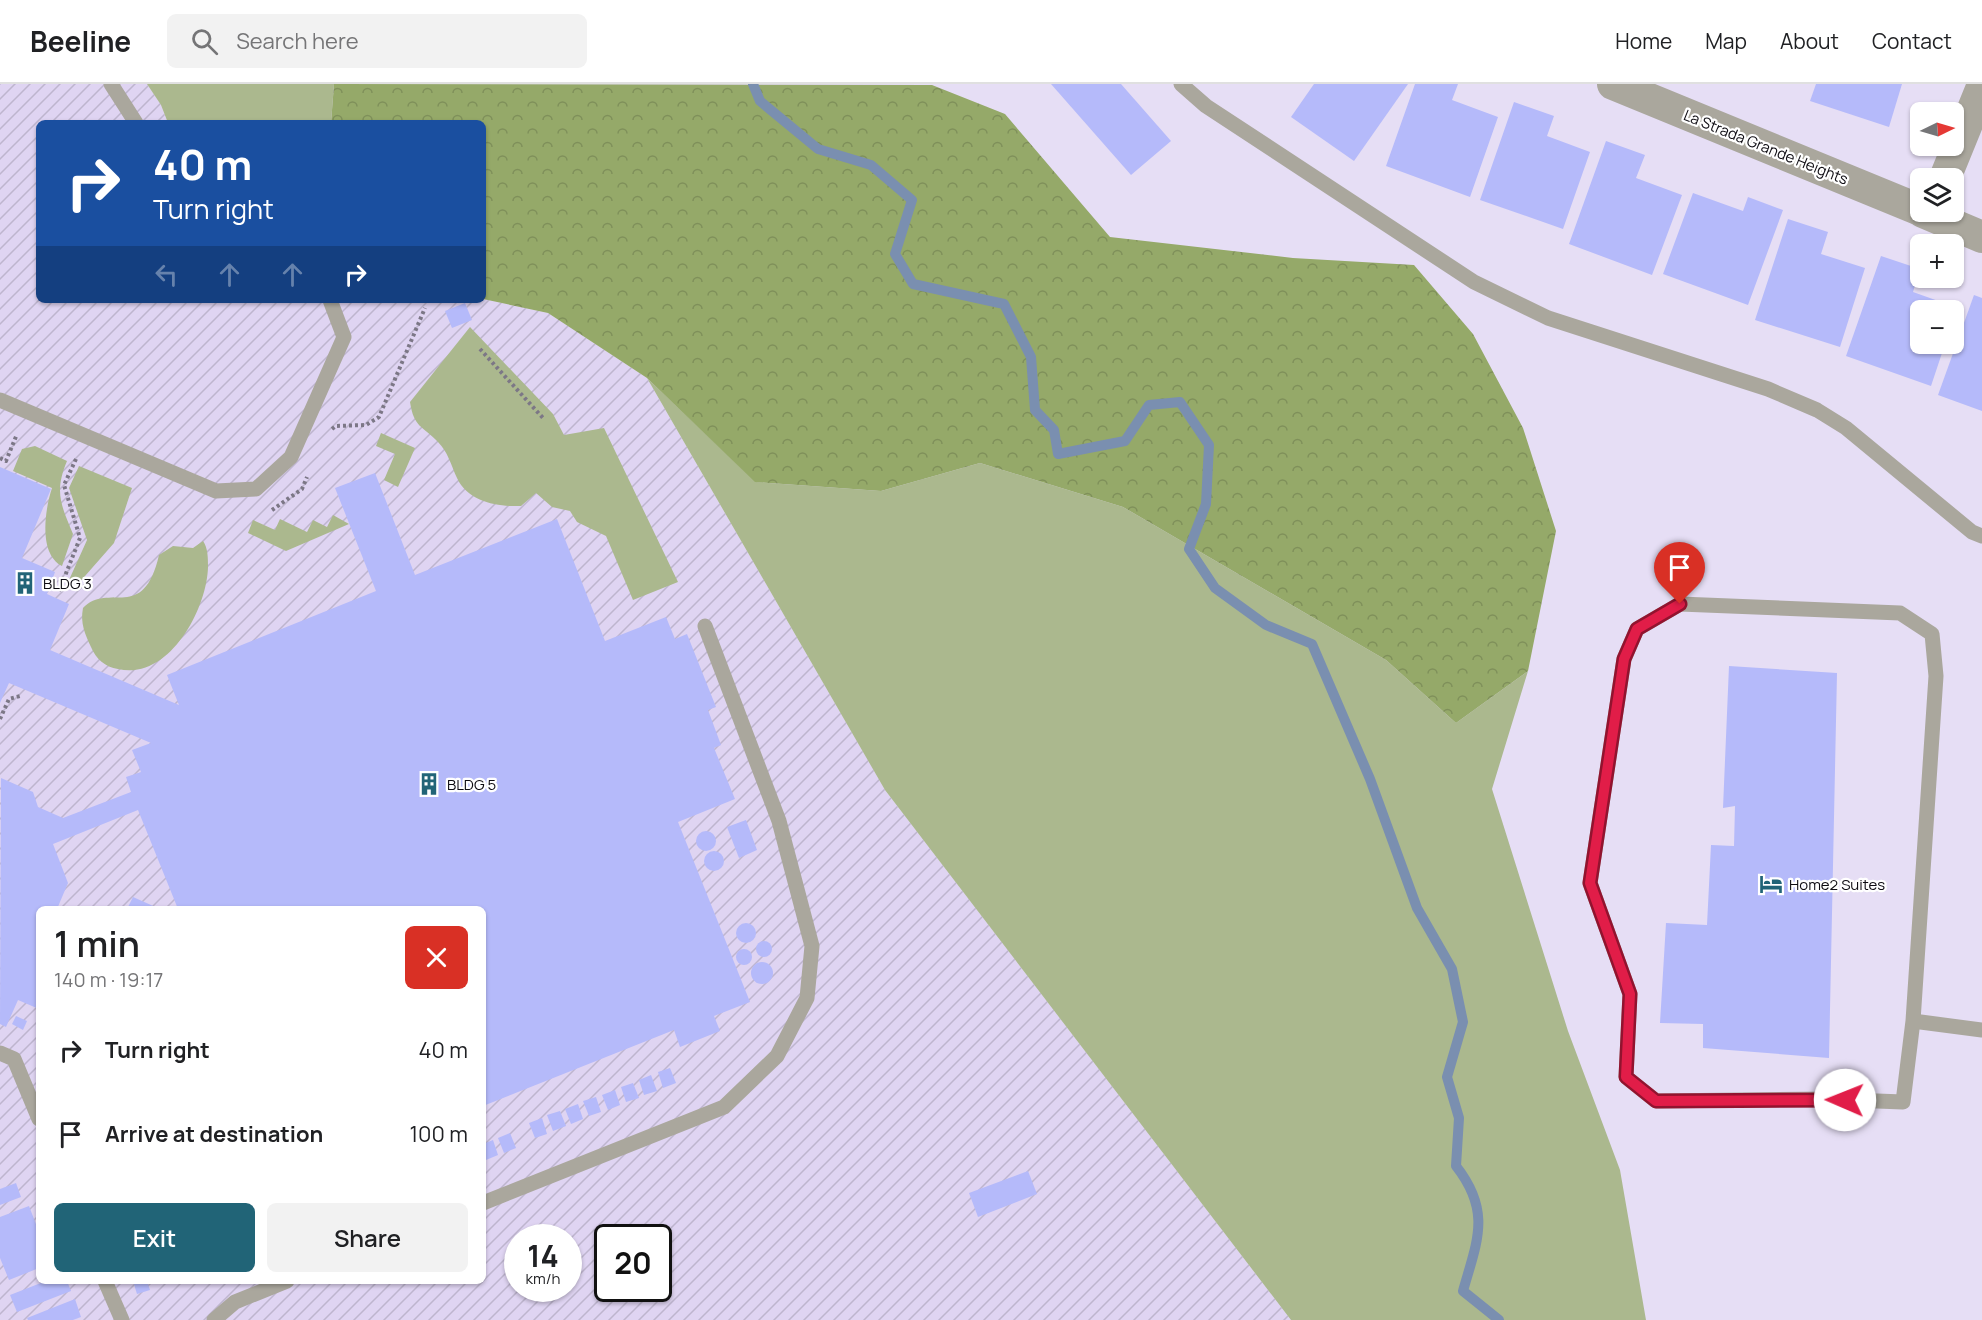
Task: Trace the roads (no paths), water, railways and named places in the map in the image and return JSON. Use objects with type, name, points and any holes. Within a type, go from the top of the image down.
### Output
[{"type":"street","name":"La Strada Grande Heights","points":[[1612,84],[1910,205]]},
{"type":"street","points":[[1949,168],[1982,87]]},
{"type":"street","name":"La Strada Grande Heights","points":[[1948,222],[1982,237]]},
{"type":"lane","points":[[111,84],[134,120]]},
{"type":"lane","points":[[1181,84],[1206,106],[1474,282],[1548,318],[1768,389],[1817,410],[1846,428],[1972,532],[1982,536]]},
{"type":"lane","points":[[0,400],[216,491],[256,489],[291,457],[344,337],[331,303]]},
{"type":"lane","points":[[1680,604],[1900,613],[1932,634],[1936,676],[1913,1021],[1903,1102],[1825,1099],[1656,1101],[1626,1077],[1630,994],[1590,883],[1624,659],[1637,629],[1680,604]]},
{"type":"lane","points":[[486,1202],[724,1107],[777,1056],[807,998],[812,946],[779,821],[705,626]]},
{"type":"lane","points":[[1913,1021],[1982,1030]]},
{"type":"lane","points":[[0,1053],[14,1059],[36,1112]]},
{"type":"lane","points":[[106,1284],[122,1320]]},
{"type":"lane","points":[[214,1320],[235,1302],[280,1284]]},
{"type":"waterway","points":[[753,84],[760,101],[818,149],[871,165],[912,200],[895,254],[913,284],[1004,304],[1031,357],[1035,410],[1054,430],[1058,454],[1125,441],[1149,405],[1180,402],[1209,445],[1206,504],[1189,549],[1215,588],[1266,625],[1312,644],[1370,779],[1417,908],[1452,969],[1463,1022],[1447,1077],[1459,1118],[1456,1166],[1467,1183],[1478,1213],[1476,1242],[1463,1291],[1499,1320]]},
{"type":"place","name":"BLDG 3","points":[[25,583]]},
{"type":"place","name":"BLDG 5","points":[[429,784]]},
{"type":"place","name":"Home2 Suites","points":[[1771,884]]}]
